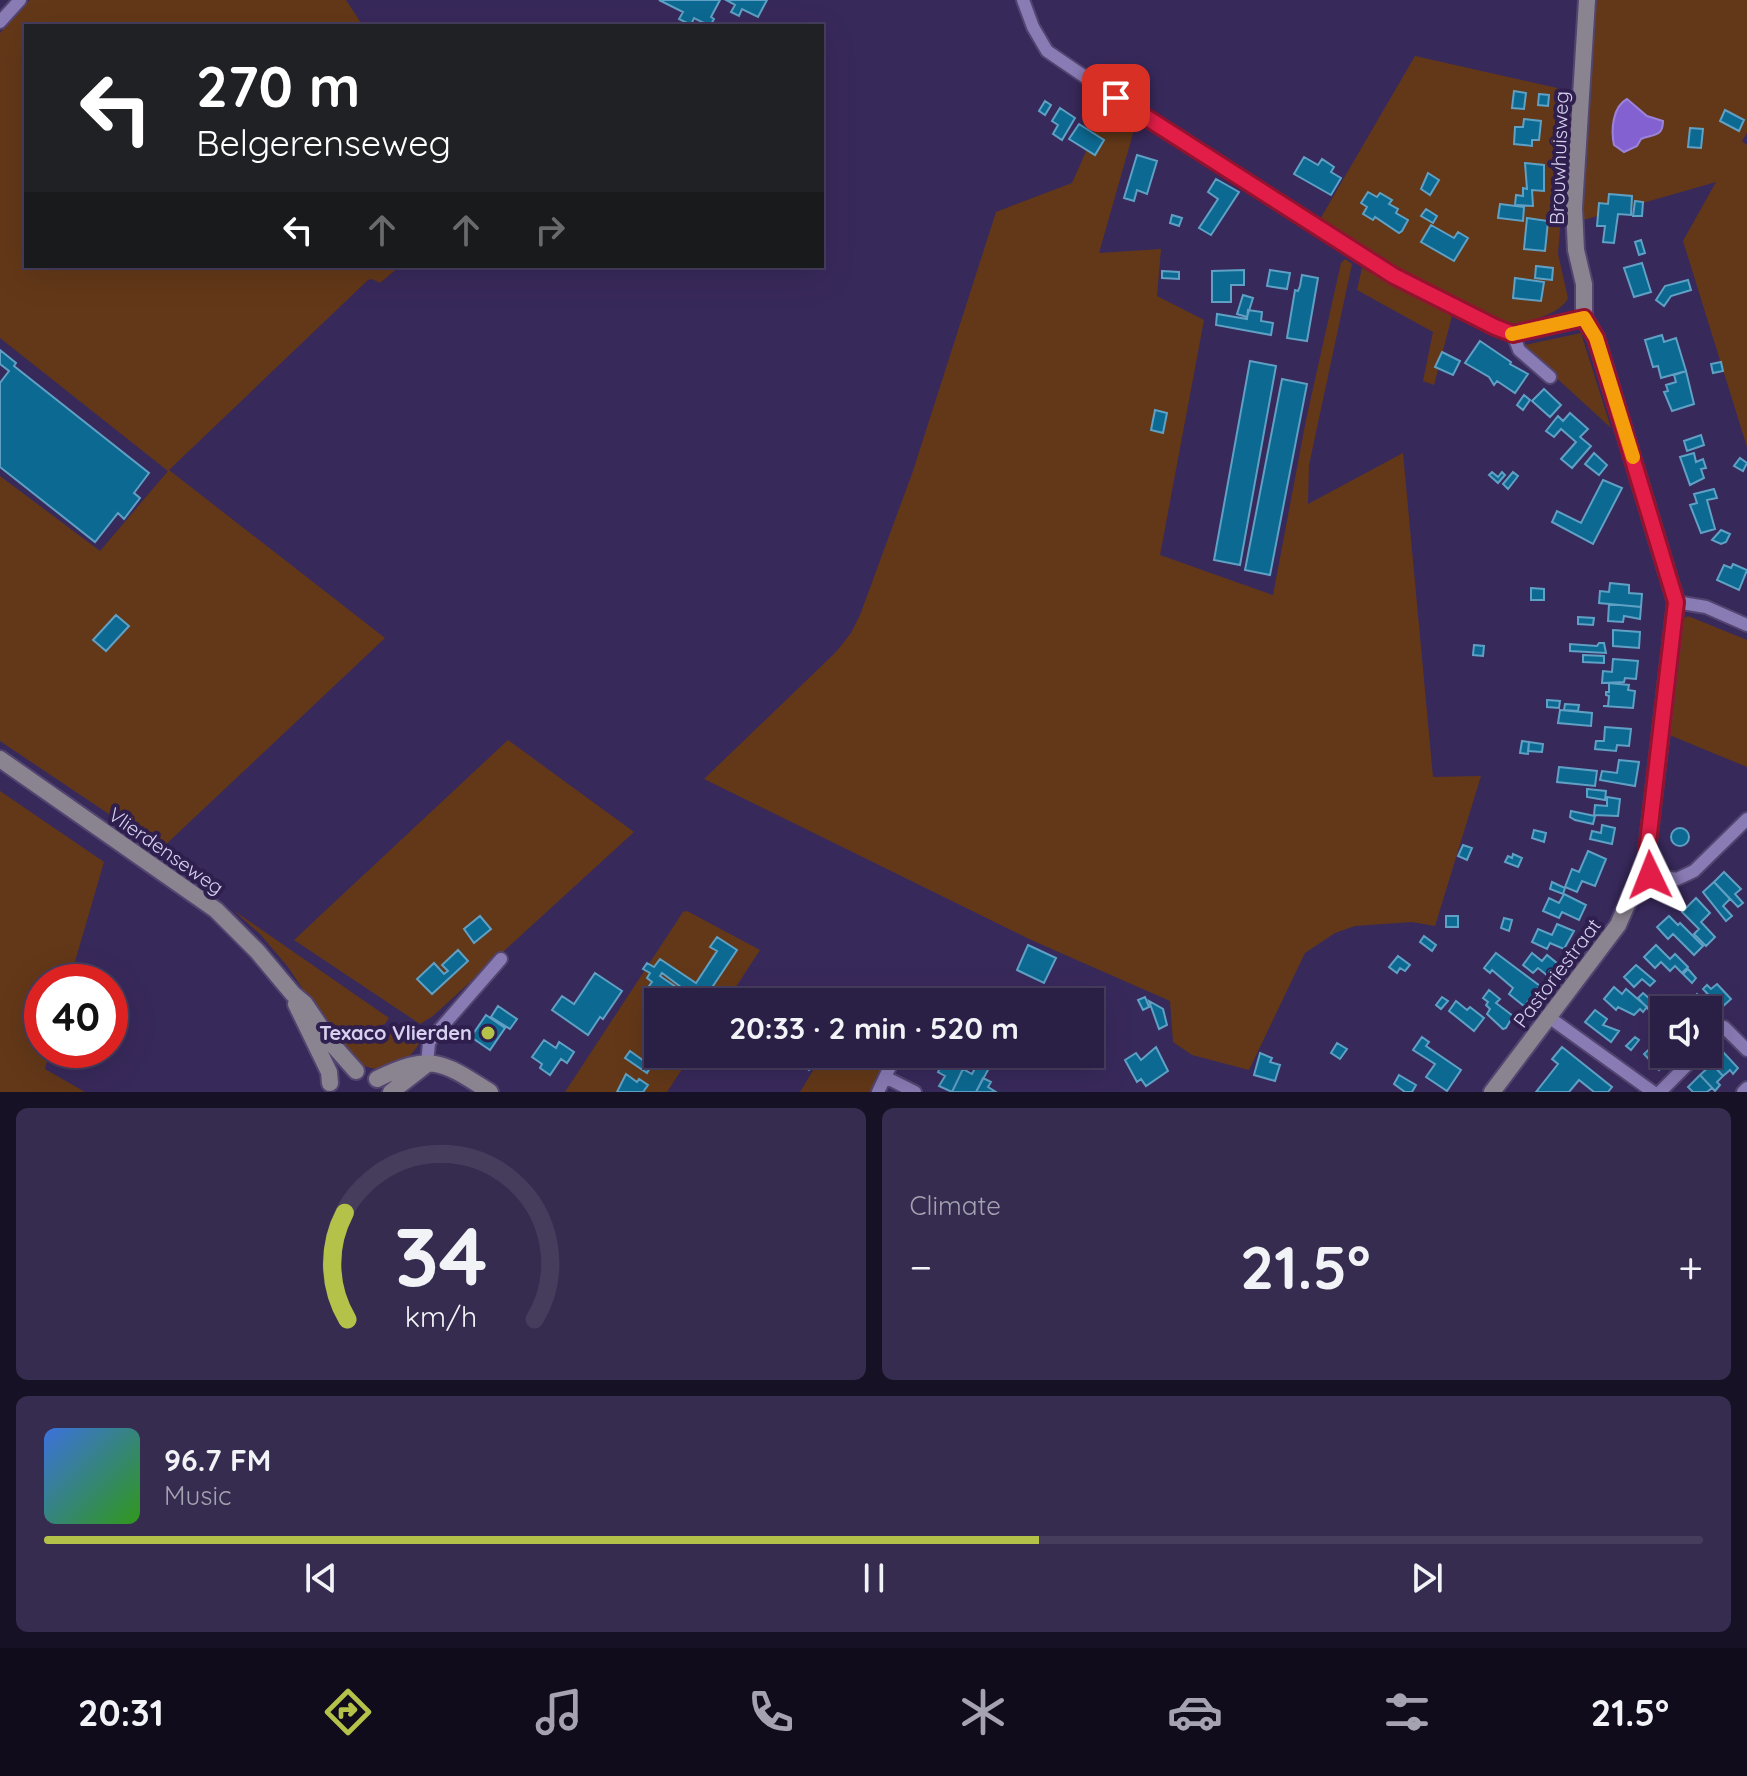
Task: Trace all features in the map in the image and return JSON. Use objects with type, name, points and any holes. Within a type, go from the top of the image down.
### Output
[{"type":"street","points":[[0,22],[20,0]]},
{"type":"street","points":[[1023,0],[1033,27],[1047,51],[1394,276],[1513,334],[1584,318]]},
{"type":"street","name":"Brouwhuisweg","points":[[1587,0],[1574,208],[1576,250],[1584,284],[1584,318],[1596,338],[1676,602],[1647,851],[1650,875]]},
{"type":"street","points":[[1513,334],[1519,350],[1550,377]]},
{"type":"street","points":[[1676,602],[1706,607],[1747,625]]},
{"type":"street","name":"Vlierdenseweg","points":[[0,759],[216,910],[305,1004],[332,1044],[356,1071]]},
{"type":"street","points":[[1650,875],[1677,879],[1694,871],[1747,819]]},
{"type":"street","name":"Pastoriestraat","points":[[1492,1092],[1618,925],[1631,895],[1650,875]]},
{"type":"street","points":[[427,1064],[429,1043],[434,1035],[501,959]]},
{"type":"street","name":"Vlierdenseweg","points":[[293,994],[329,1072],[328,1088]]},
{"type":"street","points":[[1550,1018],[1653,1092]]},
{"type":"street","points":[[1722,1029],[1724,1027],[1747,1050]]},
{"type":"street","points":[[328,1088],[341,1074],[356,1071],[370,1074],[384,1088],[399,1069],[427,1064],[449,1066],[490,1092]]},
{"type":"street","points":[[878,1092],[889,1068]]},
{"type":"street","points":[[1660,1092],[1684,1068]]},
{"type":"street","points":[[885,1077],[915,1092]]},
{"type":"shaded area","points":[[30,0],[346,0],[362,24],[24,24],[24,268],[398,268],[380,283],[368,280],[169,470],[385,638],[161,849],[0,741],[0,476],[100,551],[168,471],[0,338],[0,33]]},
{"type":"shaded area","points":[[1595,0],[1747,0],[1747,133],[1742,141],[1747,145],[1747,447],[1683,241],[1716,182],[1580,221]],"holes":[[[1626,99],[1647,116],[1647,136],[1641,139]]]},
{"type":"shaded area","points":[[1415,56],[1570,91],[1558,254],[1568,298],[1549,314],[1519,323],[1497,322],[1408,275],[1319,221]]},
{"type":"shaded area","points":[[1627,99],[1647,116],[1663,121],[1663,126],[1659,133],[1641,139],[1637,146],[1624,152],[1614,145],[1613,126],[1618,108]]},
{"type":"shaded area","points":[[1104,111],[1134,130],[1099,253],[1161,249],[1157,296],[1204,320],[1160,555],[1273,595],[1306,420],[1341,263],[1345,259],[1352,264],[1309,465],[1308,504],[1403,453],[1433,777],[1481,776],[1435,926],[1412,922],[1355,926],[1335,933],[1305,953],[1249,1070],[1192,1055],[1173,1042],[1170,1001],[1029,939],[704,779],[836,652],[851,633],[913,471],[996,212],[1072,183]]},
{"type":"shaded area","points":[[1362,268],[1452,316],[1434,385],[1423,381],[1433,332],[1357,290]]},
{"type":"shaded area","points":[[1581,333],[1611,428],[1526,350],[1525,345]]},
{"type":"shaded area","points":[[1688,616],[1747,640],[1747,767],[1667,734],[1680,621]]},
{"type":"shaded area","points":[[508,740],[634,832],[433,1016],[420,1024],[294,940]]},
{"type":"shaded area","points":[[0,791],[104,862],[74,964],[24,964],[24,1068],[45,1068],[85,1092],[0,1092]]},
{"type":"shaded area","points":[[233,910],[389,1018],[385,1024],[334,1036],[288,967],[260,934]]},
{"type":"shaded area","points":[[687,911],[760,950],[735,988],[644,988],[644,1068],[683,1068],[667,1092],[565,1092],[683,912]]},
{"type":"shaded area","points":[[403,1022],[423,1035],[412,1053],[396,1065],[377,1069],[367,1067],[339,1045],[389,1035]]},
{"type":"shaded area","points":[[815,1068],[884,1068],[872,1092],[800,1092]]},
{"type":"building","points":[[659,0],[720,0],[711,17],[714,19],[711,24],[694,18],[689,24],[679,19],[683,12]]},
{"type":"building","points":[[726,0],[767,0],[758,17],[742,9],[739,16],[731,12],[735,5]]},
{"type":"building","points":[[1514,91],[1526,93],[1524,109],[1512,108]]},
{"type":"building","points":[[1539,94],[1549,95],[1548,106],[1538,105]]},
{"type":"building","points":[[1045,101],[1051,105],[1045,115],[1039,111]]},
{"type":"building","points":[[1060,108],[1075,118],[1062,140],[1053,134],[1058,125],[1052,121]]},
{"type":"building","points":[[1725,110],[1744,120],[1739,131],[1720,121]]},
{"type":"building","points":[[1524,119],[1541,121],[1539,140],[1532,140],[1532,146],[1514,144],[1515,127],[1523,127]]},
{"type":"building","points":[[1079,124],[1104,140],[1095,155],[1069,139]]},
{"type":"building","points":[[1690,128],[1703,129],[1701,148],[1688,147]]},
{"type":"building","points":[[1137,155],[1157,161],[1147,194],[1137,190],[1134,201],[1124,198]]},
{"type":"building","points":[[1304,157],[1318,165],[1322,159],[1334,167],[1331,172],[1341,178],[1331,195],[1294,174]]},
{"type":"building","points":[[1525,163],[1544,165],[1544,191],[1532,190],[1533,206],[1515,205],[1516,195],[1523,196],[1523,188],[1527,189]]},
{"type":"building","points":[[1428,173],[1439,180],[1430,195],[1421,189]]},
{"type":"building","points":[[1216,179],[1239,192],[1211,235],[1199,228],[1218,199],[1208,192]]},
{"type":"building","points":[[1368,192],[1377,197],[1380,193],[1392,200],[1389,204],[1398,209],[1396,213],[1408,220],[1402,231],[1399,233],[1375,217],[1373,220],[1363,214],[1367,207],[1361,203]]},
{"type":"building","points":[[1609,194],[1632,196],[1631,215],[1618,214],[1614,243],[1603,242],[1605,226],[1597,226],[1599,203],[1608,204]]},
{"type":"building","points":[[1635,201],[1643,202],[1642,216],[1633,216]]},
{"type":"building","points":[[1500,204],[1524,207],[1523,221],[1498,218]]},
{"type":"building","points":[[1426,209],[1437,216],[1433,223],[1421,216]]},
{"type":"building","points":[[1172,215],[1182,218],[1179,226],[1170,223]]},
{"type":"building","points":[[1527,218],[1548,221],[1545,251],[1524,249]]},
{"type":"building","points":[[1431,225],[1454,238],[1458,232],[1468,238],[1454,261],[1421,242]]},
{"type":"building","points":[[1641,240],[1645,253],[1639,255],[1635,242]]},
{"type":"building","points":[[1642,263],[1651,292],[1634,297],[1624,268]]},
{"type":"building","points":[[1536,266],[1553,268],[1552,280],[1535,278]]},
{"type":"building","points":[[1244,270],[1244,285],[1231,285],[1231,302],[1212,302],[1212,271]]},
{"type":"building","points":[[1270,270],[1290,273],[1287,289],[1267,286]]},
{"type":"building","points":[[1162,271],[1179,272],[1179,279],[1162,278]]},
{"type":"building","points":[[1302,275],[1318,278],[1307,341],[1287,338],[1295,290],[1298,291]]},
{"type":"building","points":[[1515,278],[1544,282],[1541,301],[1513,298]]},
{"type":"building","points":[[1688,280],[1691,290],[1671,296],[1664,306],[1656,300],[1665,286]]},
{"type":"building","points":[[1243,295],[1253,298],[1247,317],[1237,314]]},
{"type":"building","points":[[1248,310],[1262,312],[1261,321],[1273,323],[1271,335],[1216,325],[1217,314],[1247,319]]},
{"type":"building","points":[[1662,335],[1664,342],[1676,338],[1686,371],[1661,378],[1658,366],[1653,367],[1645,340]]},
{"type":"building","points":[[1480,341],[1528,374],[1515,393],[1497,381],[1494,385],[1489,377],[1465,363]]},
{"type":"building","points":[[0,350],[16,363],[14,366],[149,473],[134,493],[140,498],[124,519],[118,513],[95,542],[0,467],[0,383],[9,371],[0,364]]},
{"type":"building","points":[[1442,352],[1460,361],[1453,375],[1435,367]]},
{"type":"building","points":[[1250,361],[1276,366],[1240,565],[1214,560]]},
{"type":"building","points":[[1721,362],[1723,371],[1713,373],[1711,364]]},
{"type":"building","points":[[1686,371],[1694,404],[1672,411],[1664,392],[1668,391],[1666,385],[1676,382],[1674,375]]},
{"type":"building","points":[[1282,379],[1307,384],[1270,575],[1245,570]]},
{"type":"building","points":[[1544,389],[1561,405],[1550,417],[1532,401]]},
{"type":"building","points":[[1524,395],[1530,400],[1523,410],[1517,405]]},
{"type":"building","points":[[1155,410],[1167,413],[1163,433],[1151,430]]},
{"type":"building","points":[[1570,413],[1588,429],[1580,437],[1591,446],[1572,468],[1561,459],[1576,442],[1561,429],[1554,437],[1546,431],[1558,416],[1563,421]]},
{"type":"building","points":[[1701,435],[1704,445],[1687,451],[1684,441]]},
{"type":"building","points":[[1594,453],[1607,465],[1599,475],[1585,464]]},
{"type":"building","points":[[1694,453],[1696,462],[1703,459],[1706,468],[1701,469],[1704,478],[1690,485],[1680,457]]},
{"type":"building","points":[[1740,458],[1747,463],[1743,471],[1734,466]]},
{"type":"building","points":[[1492,472],[1498,477],[1502,472],[1505,475],[1498,483],[1489,475]]},
{"type":"building","points":[[1513,472],[1518,476],[1508,489],[1503,484]]},
{"type":"building","points":[[1603,480],[1622,488],[1593,544],[1552,522],[1557,511],[1581,523]]},
{"type":"building","points":[[1714,489],[1717,498],[1707,500],[1715,529],[1701,533],[1690,505],[1697,503],[1694,494]]},
{"type":"building","points":[[1721,530],[1730,534],[1721,544],[1712,540]]},
{"type":"building","points":[[1733,564],[1747,570],[1739,590],[1717,580],[1724,565],[1731,568]]},
{"type":"building","points":[[1610,583],[1629,585],[1629,593],[1642,594],[1641,607],[1599,603],[1600,591],[1609,592]]},
{"type":"building","points":[[1531,588],[1544,589],[1544,600],[1531,600]]},
{"type":"building","points":[[1609,604],[1641,607],[1640,619],[1624,616],[1623,622],[1608,621]]},
{"type":"building","points":[[116,615],[129,626],[106,651],[93,640]]},
{"type":"building","points":[[1578,617],[1594,618],[1593,625],[1578,624]]},
{"type":"building","points":[[1613,630],[1640,632],[1639,648],[1613,646]]},
{"type":"building","points":[[1604,643],[1606,653],[1570,651],[1570,644],[1597,646]]},
{"type":"building","points":[[1474,645],[1484,646],[1483,656],[1473,655]]},
{"type":"building","points":[[1583,655],[1604,656],[1604,663],[1583,662]]},
{"type":"building","points":[[1613,659],[1638,661],[1636,679],[1602,683],[1603,671],[1612,672]]},
{"type":"building","points":[[1609,683],[1629,685],[1628,690],[1635,691],[1633,708],[1603,706],[1608,706],[1609,696],[1606,692],[1609,692]]},
{"type":"building","points":[[1547,700],[1560,701],[1559,708],[1547,707]]},
{"type":"building","points":[[1565,704],[1579,705],[1578,711],[1564,710]]},
{"type":"building","points":[[1560,710],[1592,713],[1591,726],[1558,723]]},
{"type":"building","points":[[1605,727],[1631,729],[1629,746],[1617,745],[1616,751],[1595,749],[1596,741],[1604,741]]},
{"type":"building","points":[[1522,741],[1529,742],[1528,754],[1520,753]]},
{"type":"building","points":[[1529,742],[1543,744],[1542,752],[1528,751]]},
{"type":"building","points":[[1619,760],[1639,762],[1635,786],[1600,780],[1602,771],[1617,773]]},
{"type":"building","points":[[1559,767],[1597,771],[1595,786],[1557,782]]},
{"type":"building","points":[[1587,789],[1606,791],[1605,800],[1587,797]]},
{"type":"building","points":[[1607,797],[1620,799],[1618,816],[1594,815],[1595,805],[1607,806]]},
{"type":"building","points":[[1571,811],[1595,816],[1593,824],[1575,820],[1570,817]]},
{"type":"building","points":[[1602,825],[1615,828],[1612,844],[1590,839],[1592,831],[1601,833]]},
{"type":"building","points":[[1680,828],[1689,837],[1680,846],[1671,837]]},
{"type":"building","points":[[1534,830],[1546,833],[1544,842],[1532,838]]},
{"type":"building","points":[[1463,845],[1472,848],[1467,860],[1458,856]]},
{"type":"building","points":[[1588,851],[1606,859],[1595,886],[1582,881],[1577,892],[1565,887],[1572,869],[1579,872]]},
{"type":"building","points":[[1513,854],[1522,858],[1518,867],[1505,862]]},
{"type":"building","points":[[1724,872],[1741,889],[1735,894],[1743,903],[1738,907],[1714,882]]},
{"type":"building","points":[[1552,882],[1565,888],[1563,894],[1550,889]]},
{"type":"building","points":[[1714,882],[1730,899],[1723,906],[1732,916],[1726,921],[1703,892]]},
{"type":"building","points":[[1564,894],[1586,905],[1579,920],[1562,912],[1559,918],[1543,911],[1549,898],[1559,903]]},
{"type":"building","points":[[1696,898],[1710,913],[1701,922],[1715,937],[1706,946],[1694,934],[1699,929],[1682,912]]},
{"type":"building","points":[[480,916],[491,929],[474,943],[464,929]]},
{"type":"building","points":[[1446,916],[1458,916],[1458,927],[1446,927]]},
{"type":"building","points":[[1669,916],[1703,946],[1694,955],[1673,934],[1668,939],[1657,927]]},
{"type":"building","points":[[1504,918],[1512,920],[1509,931],[1501,928]]},
{"type":"building","points":[[1557,924],[1574,931],[1564,949],[1550,943],[1547,949],[1532,942],[1538,929],[1552,935]]},
{"type":"building","points":[[1424,936],[1436,945],[1432,951],[1420,942]]},
{"type":"building","points":[[717,937],[737,950],[712,988],[682,988],[662,973],[660,976],[678,988],[648,988],[652,982],[647,978],[650,973],[643,969],[647,963],[654,967],[660,959],[696,983],[717,951],[710,947]]},
{"type":"building","points":[[1028,945],[1056,958],[1044,983],[1017,970]]},
{"type":"building","points":[[1656,945],[1670,959],[1675,954],[1688,967],[1682,973],[1675,966],[1670,971],[1661,962],[1655,968],[1644,957]]},
{"type":"building","points":[[458,950],[468,961],[432,994],[417,979],[434,963],[444,974],[448,971],[442,965]]},
{"type":"building","points":[[1496,953],[1540,986],[1524,1006],[1509,994],[1513,988],[1492,970],[1490,973],[1484,968]]},
{"type":"building","points":[[1532,953],[1542,961],[1547,955],[1558,964],[1548,976],[1538,968],[1533,973],[1523,965]]},
{"type":"building","points":[[1398,956],[1410,965],[1405,971],[1400,968],[1397,973],[1389,967]]},
{"type":"building","points":[[1636,965],[1655,981],[1650,986],[1642,979],[1634,987],[1624,977]]},
{"type":"building","points":[[1688,969],[1696,978],[1692,983],[1683,974]]},
{"type":"building","points":[[595,973],[622,991],[588,1035],[552,1010],[562,996],[574,1004]]},
{"type":"building","points":[[1717,984],[1731,999],[1722,1007],[1722,996],[1710,996],[1703,989],[1707,985],[1711,989]]},
{"type":"building","points":[[1614,987],[1622,994],[1626,989],[1647,1007],[1634,1015],[1618,1007],[1616,1010],[1604,999]]},
{"type":"building","points":[[1489,990],[1500,999],[1496,1003],[1513,1016],[1506,1028],[1503,1029],[1487,1014],[1490,1009],[1483,998]]},
{"type":"building","points":[[1643,993],[1650,999],[1650,1011],[1638,998]]},
{"type":"building","points":[[1145,997],[1149,1007],[1143,1010],[1138,1000]]},
{"type":"building","points":[[1442,997],[1448,1001],[1441,1009],[1436,1005]]},
{"type":"building","points":[[1149,1001],[1163,1009],[1167,1025],[1159,1029]]},
{"type":"building","points":[[1456,1001],[1484,1018],[1474,1031],[1449,1011]]},
{"type":"building","points":[[498,1006],[517,1019],[510,1029],[491,1017]]},
{"type":"building","points":[[1595,1010],[1607,1019],[1603,1025],[1619,1031],[1611,1042],[1585,1022]]},
{"type":"building","points":[[486,1015],[505,1028],[490,1050],[471,1037]]},
{"type":"building","points":[[1422,1037],[1429,1042],[1426,1046],[1461,1070],[1447,1091],[1426,1077],[1435,1064],[1413,1050]]},
{"type":"building","points":[[1635,1037],[1639,1040],[1631,1050],[1626,1046]]},
{"type":"building","points":[[544,1040],[556,1048],[559,1042],[574,1052],[567,1063],[561,1059],[550,1075],[532,1057]]},
{"type":"building","points":[[1337,1043],[1347,1049],[1340,1059],[1331,1053]]},
{"type":"building","points":[[1156,1047],[1168,1071],[1146,1086],[1141,1079],[1137,1082],[1125,1060],[1136,1053],[1141,1060]]},
{"type":"building","points":[[1562,1047],[1612,1087],[1608,1092],[1594,1092],[1579,1080],[1569,1092],[1536,1092],[1558,1064],[1552,1059]]},
{"type":"building","points":[[630,1051],[644,1061],[644,1068],[650,1068],[647,1073],[625,1058]]},
{"type":"building","points":[[1260,1053],[1272,1058],[1270,1062],[1280,1065],[1275,1081],[1254,1075]]},
{"type":"building","points":[[1724,1053],[1738,1068],[1733,1074],[1730,1070],[1723,1076],[1716,1068],[1722,1068]]},
{"type":"building","points":[[940,1068],[963,1069],[952,1092],[939,1086],[945,1076],[938,1072]]},
{"type":"building","points":[[975,1068],[988,1070],[976,1092],[952,1092],[963,1069],[972,1074]]},
{"type":"building","points":[[1708,1068],[1716,1068],[1723,1076],[1717,1082],[1720,1085],[1715,1091],[1700,1075]]},
{"type":"building","points":[[626,1074],[648,1085],[643,1092],[617,1092]]},
{"type":"building","points":[[1399,1075],[1416,1085],[1412,1092],[1405,1092],[1394,1084]]},
{"type":"building","points":[[1700,1075],[1715,1091],[1712,1088],[1707,1092],[1693,1092],[1688,1087]]},
{"type":"building","points":[[983,1078],[991,1082],[988,1087],[996,1092],[976,1092]]},
{"type":"slow traffic","points":[[1512,334],[1584,318],[1596,338],[1633,457]]},
{"type":"place","name":"Texaco Vlierden","points":[[488,1033]]},
{"type":"route","points":[[1116,98],[1394,276],[1495,327],[1513,334],[1584,318],[1596,338],[1623,420],[1676,602],[1647,851],[1650,875]]}]
